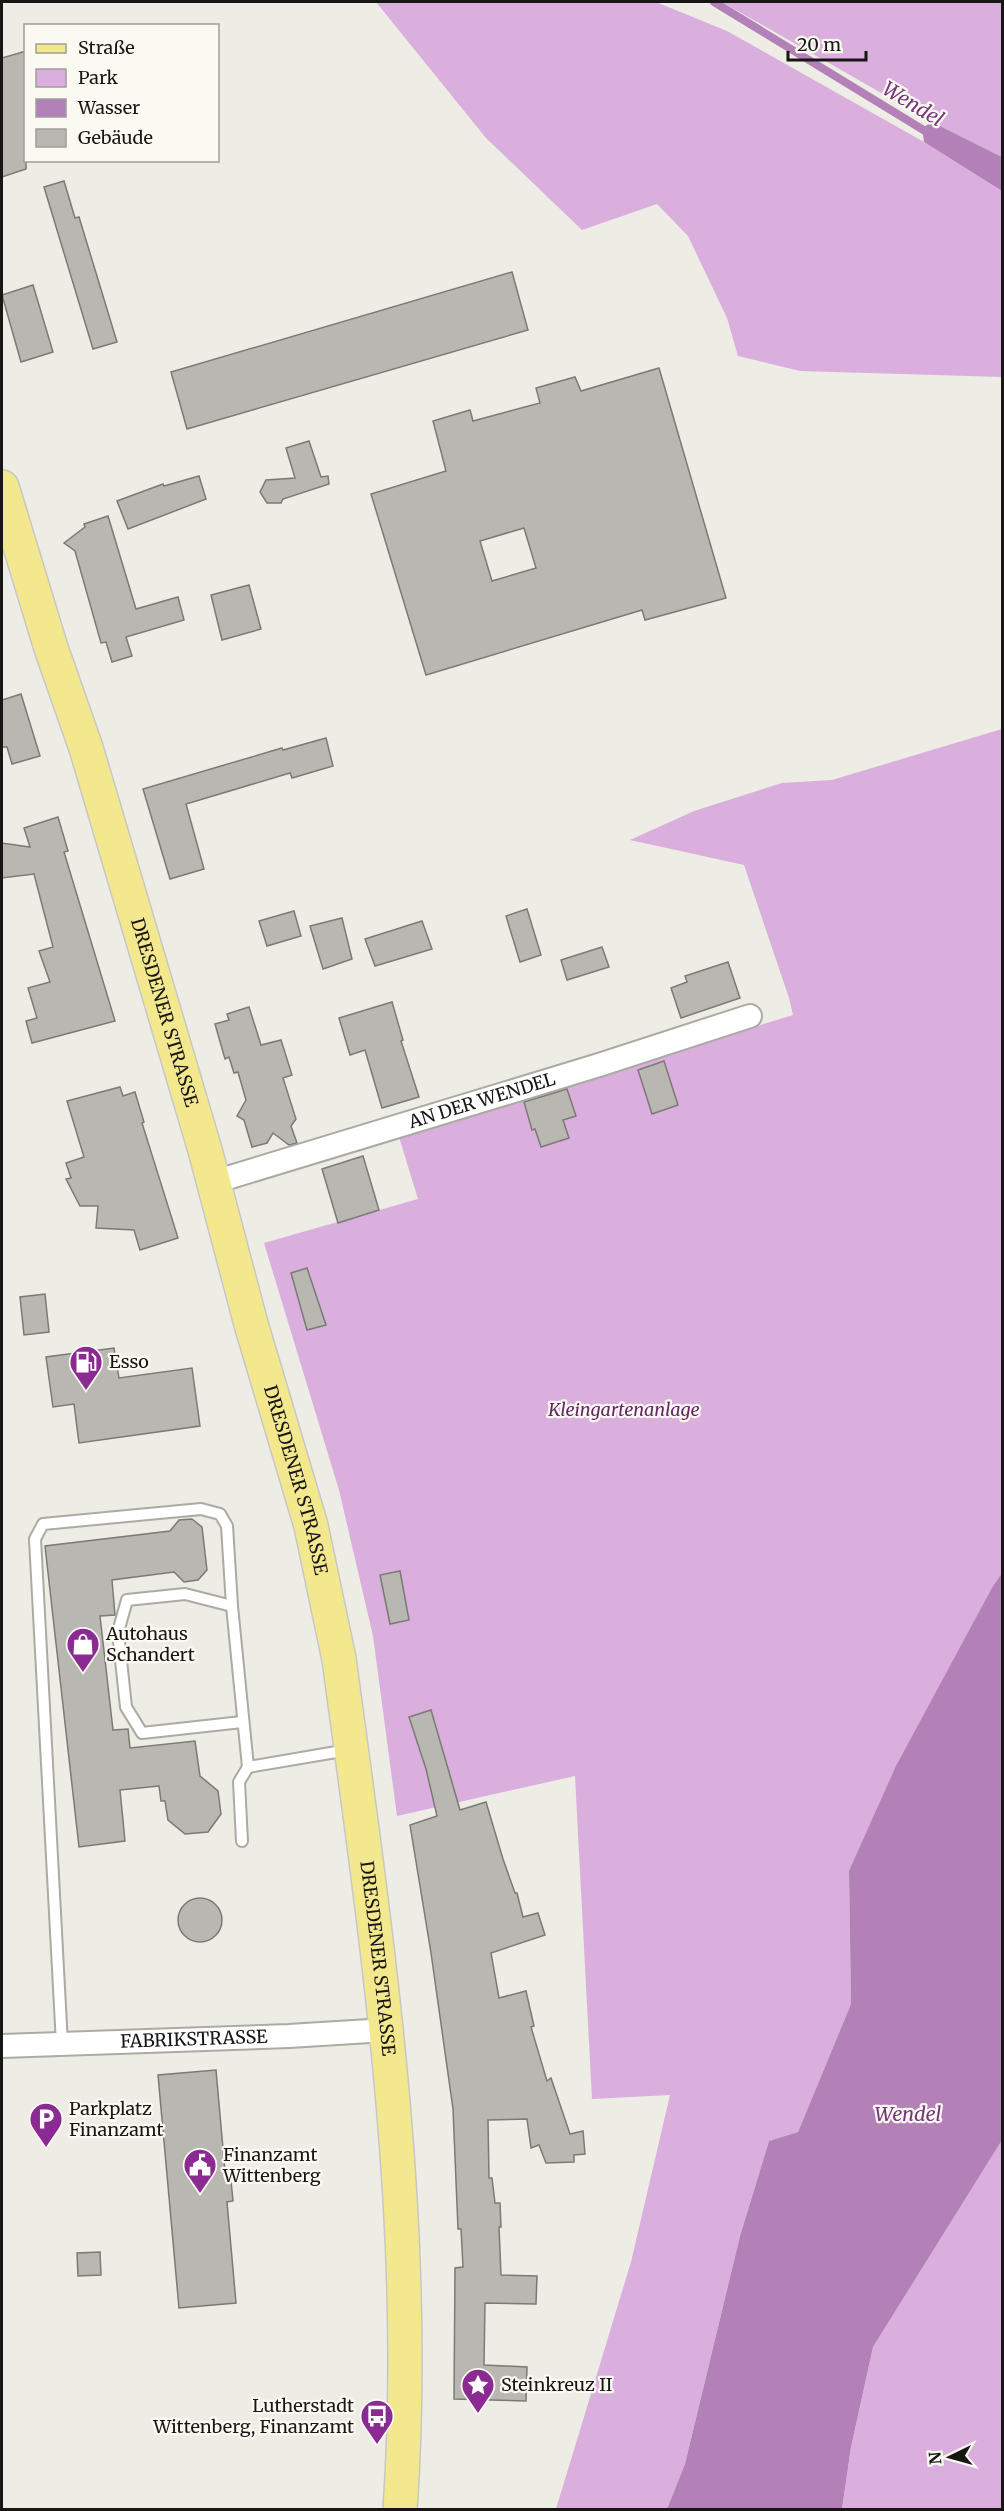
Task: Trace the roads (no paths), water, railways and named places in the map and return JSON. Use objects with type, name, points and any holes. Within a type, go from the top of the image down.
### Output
[{"type":"main road","name":"DRESDENER STRASSE","points":[[2,487],[51,648],[86,748],[214,1182],[251,1324],[311,1526],[335,1638],[386,2030],[402,2206],[406,2307],[400,2510]]},
{"type":"street","name":"AN DER WENDEL","points":[[214,1182],[598,1065],[750,1016]]},
{"type":"street","name":"FABRIKSTRASSE","points":[[2,2046],[289,2036],[386,2030]]},
{"type":"lane","points":[[62,2044],[35,1539],[43,1524],[201,1509],[220,1514],[227,1526],[242,1722],[248,1767],[239,1782],[242,1841]]},
{"type":"lane","points":[[232,1606],[185,1594],[127,1600],[118,1632],[126,1707],[142,1733],[242,1722]]},
{"type":"lane","points":[[248,1767],[351,1750]]},
{"type":"water","points":[[932,122],[1002,157],[1002,191],[924,142],[922,128]]},
{"type":"water","name":"Wendel","points":[[1002,1573],[1002,2140],[873,2347],[851,2447],[842,2509],[667,2509],[685,2464],[740,2236],[769,2141],[798,2132],[851,2004],[849,1871],[896,1766]]},
{"type":"waterway","name":"Wendel","points":[[714,2],[930,134]]},
{"type":"place","name":"Esso","points":[[86,1391]]},
{"type":"place","name":"Autohaus Schandert","points":[[83,1673]]},
{"type":"place","name":"Parkplatz Finanzamt","points":[[46,2148]]},
{"type":"place","name":"Finanzamt Wittenberg","points":[[200,2194]]},
{"type":"place","name":"Steinkreuz II","points":[[478,2414]]},
{"type":"place","name":"Lutherstadt Wittenberg, Finanzamt","points":[[377,2445]]},
{"type":"park label","name":"Kleingartenanlage","points":[[624,1410]]}]
